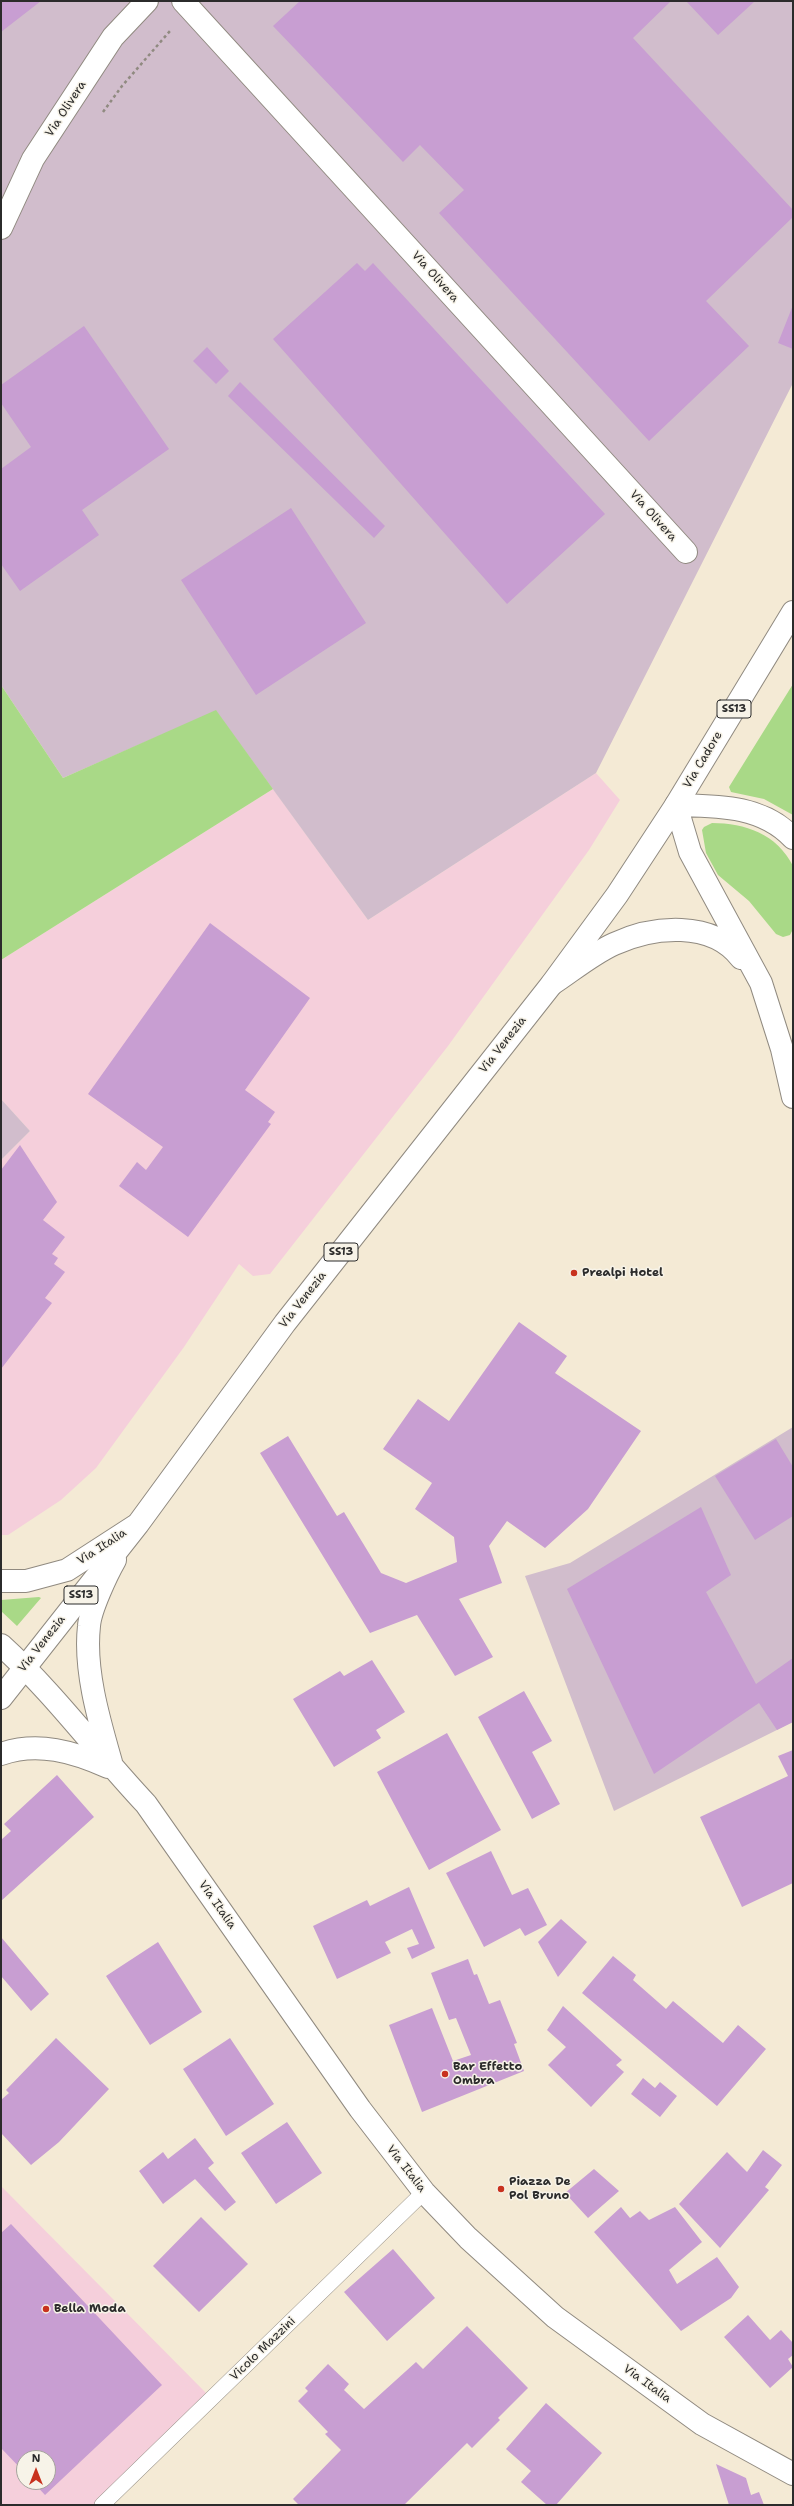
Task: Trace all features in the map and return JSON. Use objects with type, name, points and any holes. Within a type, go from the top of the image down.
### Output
[{"type":"street","name":"Via Olivera","points":[[1,228],[33,160],[113,37],[147,1]]},
{"type":"street","name":"Via Olivera","points":[[187,4],[686,552]]},
{"type":"street","name":"Via Cadore","points":[[676,805],[793,612]]},
{"type":"street","points":[[793,838],[766,818],[744,810],[676,805],[690,852],[761,983],[778,1035],[793,1097]]},
{"type":"street","name":"Via Venezia","points":[[1,1698],[138,1524],[285,1324],[551,985],[617,895],[676,805]]},
{"type":"street","points":[[551,985],[613,945],[642,934],[680,930],[718,938],[735,950],[761,983]]},
{"type":"street","name":"Via Italia","points":[[1,1581],[26,1581],[67,1570],[138,1524]]},
{"type":"street","name":"Via Italia","points":[[113,1769],[95,1706],[88,1625],[107,1574],[138,1524]]},
{"type":"street","name":"Via Italia","points":[[1,1645],[25,1666],[113,1769],[146,1804],[360,2109],[424,2192],[468,2238],[555,2317],[702,2424],[793,2474]]},
{"type":"street","name":"Via Italia","points":[[1,1754],[47,1747],[77,1753],[113,1769]]},
{"type":"lane","name":"Vicolo Mazzini","points":[[102,2505],[424,2192]]},
{"type":"path","points":[[98,118],[187,4]]},
{"type":"shaded area","points":[[1,1],[793,1],[793,383],[596,773],[368,920],[216,711],[63,778],[1,685]]},
{"type":"shaded area","points":[[596,773],[620,800],[589,850],[448,1046],[270,1274],[253,1276],[239,1264],[184,1347],[96,1468],[61,1500],[8,1535],[1,1535],[1,1160],[30,1131],[1,1099],[1,960],[273,789],[368,920]]},
{"type":"shaded area","points":[[1,1099],[30,1131],[1,1160]]},
{"type":"shaded area","points":[[793,1427],[793,1722],[614,1811],[525,1576],[570,1563]]},
{"type":"shaded area","name":"Bella Moda","points":[[1,2186],[212,2399],[102,2505],[1,2505]]},
{"type":"green space","points":[[793,684],[793,815],[764,799],[731,792],[729,787]]},
{"type":"green space","points":[[1,685],[63,778],[216,710],[273,789],[1,960]]},
{"type":"green space","points":[[712,823],[736,825],[759,832],[769,838],[786,855],[793,866],[793,929],[790,935],[783,937],[776,934],[749,901],[718,875],[706,853],[702,830],[704,827]]},
{"type":"green space","points":[[41,1598],[17,1626],[1,1611],[1,1600]]},
{"type":"building","points":[[1,1],[41,1],[1,32]]},
{"type":"building","points":[[300,1],[671,1],[633,38],[793,210],[793,217],[706,301],[749,346],[649,441],[439,213],[464,190],[420,145],[403,162],[273,26]]},
{"type":"building","points":[[686,1],[755,1],[718,35]]},
{"type":"building","points":[[357,263],[365,271],[373,263],[605,514],[507,604],[273,339]]},
{"type":"building","points":[[793,305],[793,349],[778,343]]},
{"type":"building","points":[[84,326],[169,449],[82,510],[99,535],[20,591],[1,564],[1,469],[31,447],[1,403],[1,385]]},
{"type":"building","points":[[207,347],[229,371],[216,384],[193,361]]},
{"type":"building","points":[[240,382],[385,526],[374,538],[228,396]]},
{"type":"building","points":[[291,508],[366,623],[256,695],[181,580]]},
{"type":"building","points":[[210,923],[310,998],[245,1090],[275,1112],[268,1122],[271,1124],[188,1237],[119,1186],[137,1162],[146,1170],[163,1147],[88,1094]]},
{"type":"building","points":[[20,1145],[57,1202],[43,1220],[65,1237],[52,1254],[58,1258],[54,1264],[65,1272],[45,1298],[52,1303],[1,1369],[1,1170]]},
{"type":"building","points":[[519,1322],[567,1356],[555,1373],[641,1431],[588,1509],[545,1548],[507,1521],[489,1546],[502,1583],[459,1599],[493,1657],[455,1676],[417,1615],[370,1633],[260,1453],[288,1436],[337,1516],[344,1512],[381,1573],[406,1583],[457,1562],[454,1537],[415,1509],[432,1483],[383,1449],[418,1399],[449,1421]]},
{"type":"building","points":[[776,1439],[793,1467],[793,1516],[755,1540],[715,1476]]},
{"type":"building","points":[[701,1507],[731,1575],[706,1592],[756,1684],[793,1658],[793,1722],[777,1730],[759,1703],[654,1774],[567,1589]]},
{"type":"building","points":[[372,1660],[405,1712],[376,1730],[381,1738],[334,1767],[293,1699],[340,1671],[344,1676]]},
{"type":"building","points":[[524,1691],[552,1741],[532,1752],[560,1804],[532,1819],[478,1717]]},
{"type":"building","points":[[447,1733],[501,1830],[429,1870],[377,1772]]},
{"type":"building","points":[[793,1750],[793,1883],[742,1907],[700,1817],[788,1776],[778,1756]]},
{"type":"building","points":[[57,1775],[94,1817],[1,1901],[1,1840],[11,1831],[4,1824]]},
{"type":"building","points":[[491,1851],[512,1895],[528,1888],[547,1925],[525,1936],[520,1928],[484,1947],[446,1873]]},
{"type":"building","points":[[409,1887],[435,1948],[412,1959],[407,1948],[419,1944],[412,1929],[385,1942],[391,1953],[337,1979],[313,1926],[367,1900],[370,1906]]},
{"type":"building","points":[[561,1919],[587,1942],[558,1977],[538,1942]]},
{"type":"building","points":[[1,1937],[49,1994],[31,2011],[1,1976]]},
{"type":"building","points":[[158,1942],[202,2012],[150,2045],[106,1976]]},
{"type":"building","points":[[613,1956],[636,1975],[633,1980],[666,2009],[673,2001],[723,2043],[738,2025],[766,2049],[717,2106],[582,1993]]},
{"type":"building","points":[[468,1959],[474,1975],[477,1974],[489,2004],[500,2000],[517,2043],[514,2044],[524,2071],[422,2112],[389,2025],[432,2008],[453,2061],[471,2055],[456,2018],[449,2020],[431,1973]]},
{"type":"building","points":[[563,2006],[622,2060],[616,2065],[624,2072],[591,2107],[548,2065],[566,2047],[547,2030]]},
{"type":"building","points":[[56,2038],[109,2089],[59,2142],[31,2165],[1,2133],[1,2100],[9,2093],[6,2090]]},
{"type":"building","points":[[230,2038],[274,2104],[226,2136],[183,2069]]},
{"type":"building","points":[[643,2078],[655,2088],[660,2082],[677,2096],[660,2117],[631,2094]]},
{"type":"building","points":[[287,2122],[322,2173],[276,2204],[241,2153]]},
{"type":"building","points":[[195,2138],[214,2163],[208,2168],[236,2202],[225,2211],[195,2179],[163,2204],[139,2171],[163,2152],[168,2159]]},
{"type":"building","points":[[763,2150],[782,2165],[765,2187],[769,2190],[720,2248],[679,2204],[727,2152],[747,2172]]},
{"type":"building","points":[[594,2169],[619,2191],[588,2218],[565,2193]]},
{"type":"building","points":[[621,2207],[630,2218],[640,2211],[649,2220],[675,2207],[702,2242],[669,2270],[677,2284],[717,2257],[739,2287],[731,2298],[681,2331],[594,2232]]},
{"type":"building","points":[[201,2217],[248,2264],[199,2312],[153,2266]]},
{"type":"building","name":"Bella Moda","points":[[11,2224],[162,2385],[56,2485],[56,2450],[16,2450],[16,2464],[1,2448],[1,2233]]},
{"type":"building","points":[[393,2249],[435,2298],[387,2341],[344,2292]]},
{"type":"building","points":[[748,2315],[770,2340],[781,2330],[793,2343],[793,2355],[788,2359],[793,2367],[770,2388],[724,2337]]},
{"type":"building","points":[[467,2326],[528,2388],[498,2418],[500,2420],[472,2448],[467,2443],[404,2505],[299,2505],[293,2499],[341,2450],[325,2434],[328,2432],[298,2401],[308,2391],[305,2388],[328,2364],[349,2384],[344,2390],[364,2409],[416,2362],[423,2369]]},
{"type":"building","points":[[546,2403],[602,2453],[556,2505],[547,2505],[521,2482],[531,2471],[506,2449]]},
{"type":"building","points":[[716,2464],[746,2478],[751,2495],[759,2492],[764,2505],[729,2505]]},
{"type":"building","name":"Bella Moda","points":[[40,2490],[50,2490],[45,2495]]},
{"type":"place","name":"Prealpi Hotel","points":[[574,1273]]},
{"type":"place","name":"Bar Effetto Ombra","points":[[445,2074]]},
{"type":"place","name":"Piazza De Pol Bruno","points":[[501,2189]]},
{"type":"place","name":"Bella Moda","points":[[46,2309]]}]
